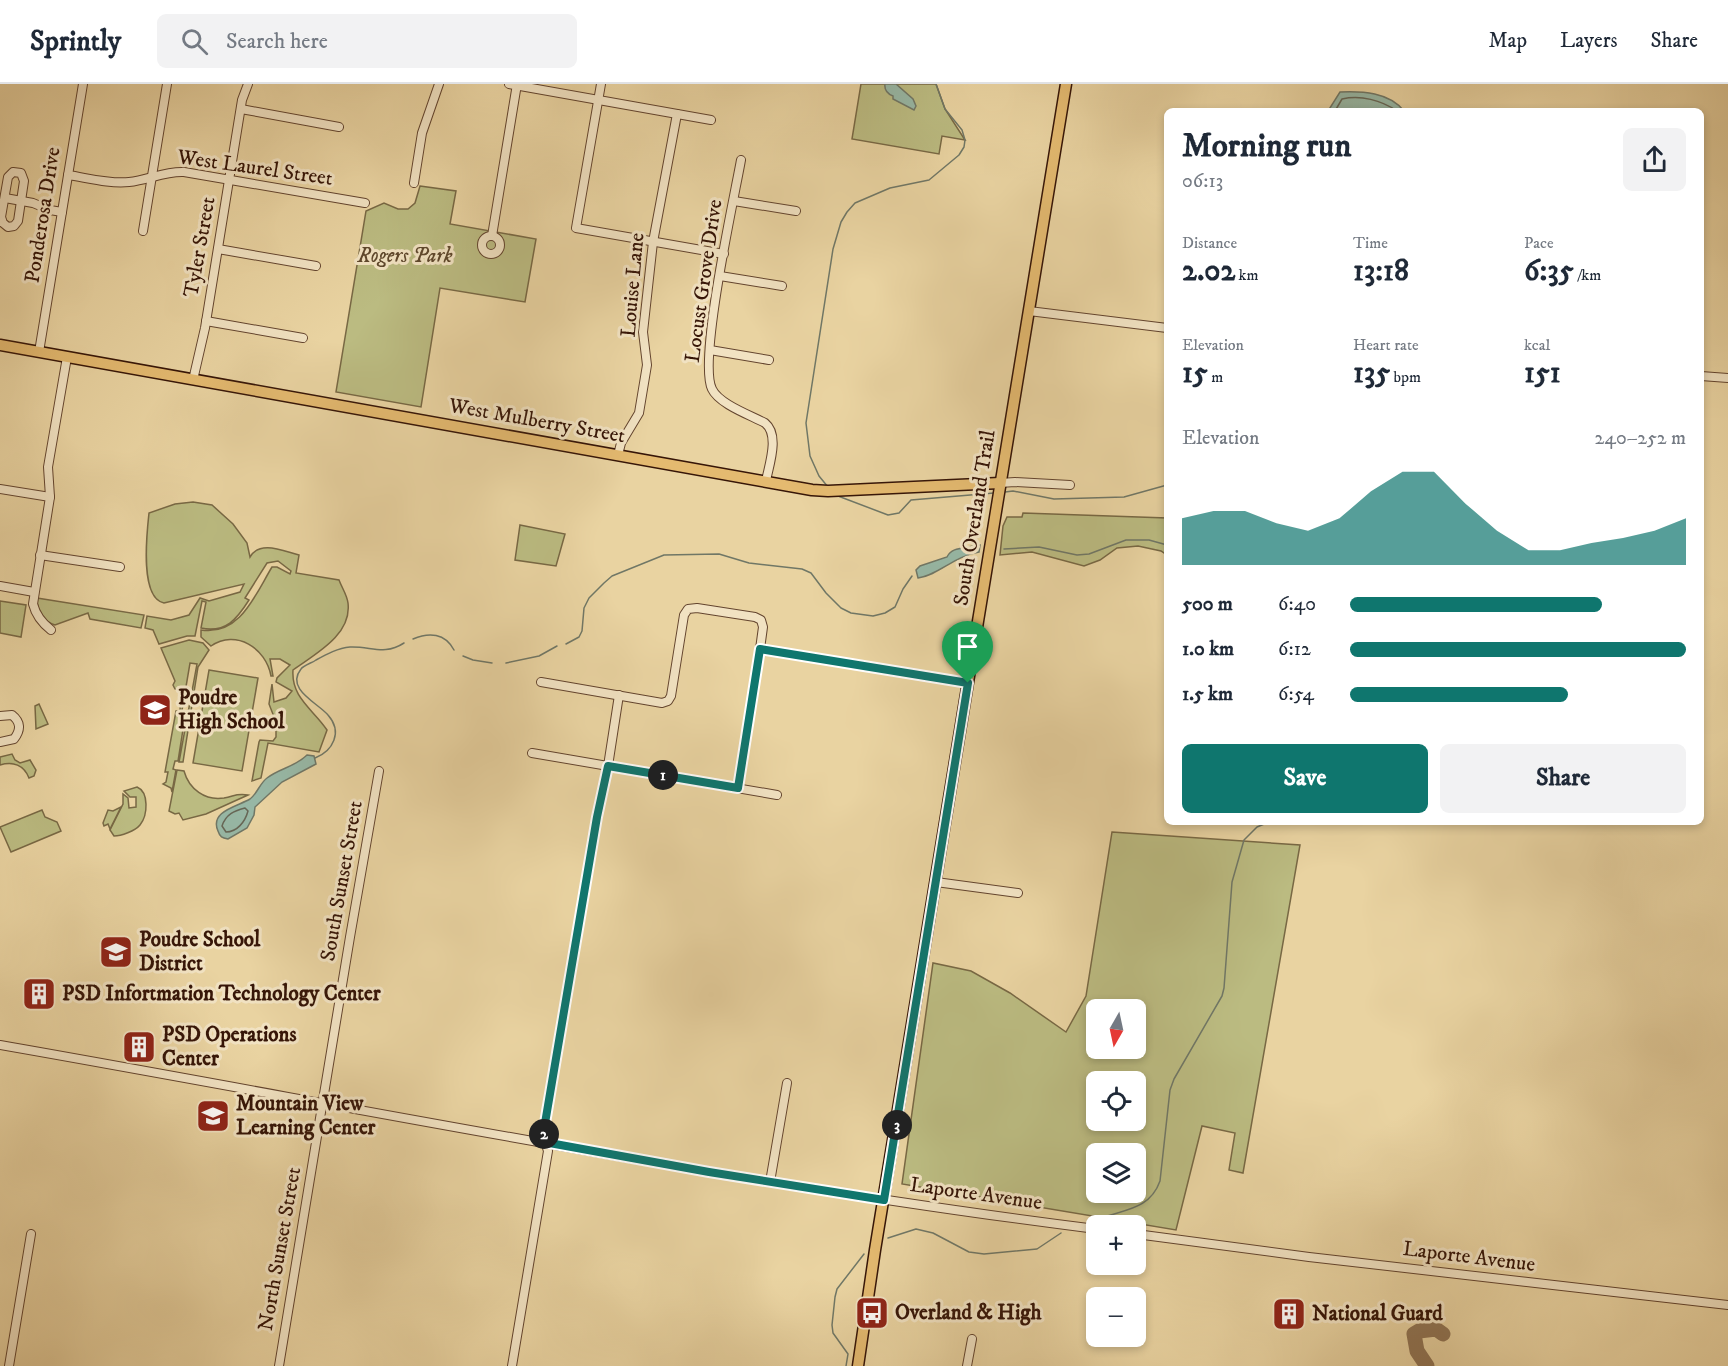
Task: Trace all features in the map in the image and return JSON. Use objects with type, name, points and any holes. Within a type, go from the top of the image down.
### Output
[{"type":"main road","name":"South Overland Trail","points":[[858,1366],[1066,84]]},
{"type":"main road","name":"West Mulberry Street","points":[[0,345],[812,490],[999,489]]},
{"type":"street","name":"Ponderosa Drive","points":[[39,352],[83,84]]},
{"type":"street","points":[[143,231],[167,84]]},
{"type":"street","name":"Tyler Street","points":[[193,380],[206,321],[241,109],[248,84]]},
{"type":"street","points":[[414,183],[424,123],[438,84]]},
{"type":"street","points":[[492,236],[514,84],[711,120]]},
{"type":"street","points":[[601,84],[576,228],[724,254]]},
{"type":"street","points":[[241,109],[339,127]]},
{"type":"street","name":"Louise Lane","points":[[618,455],[621,443],[638,417],[646,371],[643,332],[653,242],[677,114]]},
{"type":"street","name":"Locust Grove Drive","points":[[741,160],[711,329],[708,375],[714,393],[723,401],[765,423],[772,431],[766,481]]},
{"type":"street","points":[[17,171],[22,174],[24,178],[21,201],[17,223],[14,226],[8,227],[1,219],[4,198],[8,177],[17,171]]},
{"type":"street","name":"West Laurel Street","points":[[68,175],[122,182],[178,171],[365,203]]},
{"type":"street","points":[[4,198],[62,212]]},
{"type":"street","points":[[734,201],[796,211]]},
{"type":"street","points":[[218,249],[316,266]]},
{"type":"street","points":[[720,276],[782,286]]},
{"type":"street","points":[[1029,311],[1164,328]]},
{"type":"street","points":[[206,321],[303,338]]},
{"type":"street","points":[[710,350],[769,360]]},
{"type":"street","points":[[51,630],[35,613],[33,604],[50,497],[48,467],[67,357]]},
{"type":"street","points":[[1704,376],[1728,378]]},
{"type":"street","name":"West Mulberry Street","points":[[999,489],[1015,482],[1070,485]]},
{"type":"street","points":[[0,489],[50,497]]},
{"type":"street","points":[[40,555],[120,567]]},
{"type":"street","points":[[0,586],[34,592]]},
{"type":"street","points":[[541,682],[662,703],[668,701],[671,696],[684,615],[688,609],[697,608],[755,617],[761,620],[763,627],[760,649],[738,788]]},
{"type":"street","points":[[760,649],[968,683]]},
{"type":"street","points":[[512,1366],[548,1151],[544,1142],[545,1123],[619,695]]},
{"type":"street","points":[[0,716],[12,715],[16,718],[19,727],[14,739],[0,742]]},
{"type":"street","points":[[532,753],[777,795]]},
{"type":"street","name":"South Sunset Street","points":[[323,1103],[379,771]]},
{"type":"street","points":[[936,882],[1018,893]]},
{"type":"street","name":"Laporte Avenue","points":[[0,1045],[770,1182],[1086,1228]]},
{"type":"street","points":[[770,1182],[787,1083]]},
{"type":"street","name":"North Sunset Street","points":[[279,1366],[323,1103]]},
{"type":"street","points":[[9,1366],[32,1234]]},
{"type":"street","name":"Laporte Avenue","points":[[1146,1235],[1309,1257],[1728,1305]]},
{"type":"street","points":[[967,1366],[972,1339]]},
{"type":"green space","points":[[861,84],[936,84],[945,109],[965,140],[942,136],[939,154],[852,139]]},
{"type":"green space","name":"Rogers Park","points":[[420,186],[456,191],[450,224],[536,239],[525,302],[440,288],[421,407],[336,392],[366,211],[384,203],[398,209],[408,209],[415,203]]},
{"type":"green space","points":[[193,502],[212,505],[233,524],[247,543],[250,557],[254,552],[266,548],[299,555],[296,573],[339,580],[348,603],[348,614],[338,634],[321,650],[293,670],[293,680],[299,696],[327,730],[319,752],[268,743],[261,778],[252,781],[260,740],[273,741],[276,737],[276,722],[269,704],[272,684],[274,702],[286,698],[292,691],[276,682],[290,665],[280,659],[270,659],[273,676],[271,676],[263,657],[248,644],[230,640],[211,646],[201,637],[201,630],[226,627],[236,620],[252,601],[272,567],[277,567],[290,574],[291,571],[278,561],[267,563],[245,598],[249,600],[230,623],[217,628],[201,628],[206,602],[202,601],[195,636],[159,644],[153,630],[145,628],[147,616],[171,620],[189,615],[200,598],[209,601],[240,592],[244,584],[164,603],[156,598],[151,590],[146,563],[149,513],[175,504]]},
{"type":"green space","points":[[1023,513],[1164,518],[1164,553],[1138,546],[1117,548],[1100,560],[1084,566],[1032,552],[1000,555],[1003,526],[1007,517],[1022,517]]},
{"type":"green space","points":[[520,525],[565,534],[556,566],[515,560]]},
{"type":"green space","points":[[37,598],[144,615],[141,628],[90,619],[88,613],[55,625],[42,615]]},
{"type":"green space","points":[[0,601],[26,605],[21,637],[0,633]]},
{"type":"green space","points":[[189,640],[203,643],[209,650],[198,667],[183,762],[179,762],[197,664],[190,663],[180,722],[184,723],[178,761],[175,761],[173,769],[176,770],[172,792],[171,788],[163,784],[166,782],[168,772],[165,772],[176,711],[180,711],[181,691],[175,689],[173,685],[175,681],[161,648]]},
{"type":"green space","points":[[209,670],[258,678],[242,771],[193,763]]},
{"type":"green space","points":[[39,704],[48,724],[36,729],[35,706]]},
{"type":"green space","points":[[12,754],[20,763],[30,760],[36,770],[34,776],[29,778],[18,765],[0,765],[0,757]]},
{"type":"green space","points":[[177,770],[184,771],[194,788],[204,796],[224,798],[248,795],[206,814],[183,820],[179,813],[169,811]]},
{"type":"green space","points":[[137,787],[144,794],[146,804],[143,821],[131,831],[114,836],[110,830],[123,804],[123,794],[128,798],[129,808],[136,807],[136,797],[130,797],[124,791]]},
{"type":"green space","points":[[121,807],[110,829],[108,824],[104,826],[108,810],[113,811]]},
{"type":"green space","points":[[42,810],[45,817],[57,822],[61,831],[11,852],[0,827]]},
{"type":"green space","points":[[1112,832],[1300,845],[1243,1173],[1229,1170],[1235,1133],[1202,1126],[1176,1230],[1146,1225],[1146,1215],[1087,1215],[902,1184],[933,963],[971,971],[1010,993],[1066,1032],[1086,996]]},
{"type":"water","points":[[885,84],[896,84],[913,99],[916,106],[914,110],[893,99],[893,96],[886,90]]},
{"type":"water","points":[[1340,92],[1357,92],[1383,96],[1401,108],[1330,108]]},
{"type":"water","points":[[980,545],[979,552],[962,557],[933,573],[918,578],[916,570],[920,566],[947,557],[956,549]]},
{"type":"water","points":[[307,755],[314,756],[316,764],[282,782],[255,807],[254,815],[247,828],[228,839],[220,836],[216,824],[221,814],[250,799],[267,778]]},
{"type":"waterway","points":[[828,487],[819,476],[810,456],[806,423],[833,249],[841,222],[855,203],[890,188],[929,180],[959,155],[964,147],[965,140],[962,130],[945,109],[936,84]]},
{"type":"waterway","points":[[1005,492],[1013,491],[1054,499],[1124,497],[1164,486]]},
{"type":"waterway","points":[[838,496],[888,515],[899,513],[911,500],[994,493]]},
{"type":"waterway","points":[[1004,549],[1039,547],[1077,555],[1089,554],[1126,540],[1149,540],[1164,544]]},
{"type":"waterway","points":[[566,644],[579,637],[582,631],[584,608],[589,598],[604,583],[612,576],[664,555],[719,554],[749,563],[802,569],[811,573],[841,608],[851,613],[873,616],[895,607],[912,576]]},
{"type":"waterway","points":[[413,639],[425,635],[441,637],[454,650]]},
{"type":"waterway","points":[[315,758],[331,746],[335,728],[328,715],[300,689],[297,676],[301,669],[341,649],[358,647],[384,650],[404,643]]},
{"type":"waterway","points":[[506,663],[539,656],[557,646]]},
{"type":"waterway","points":[[463,656],[492,663]]},
{"type":"waterway","points":[[1110,1215],[1133,1208],[1149,1199],[1160,1181],[1170,1090],[1174,1079],[1222,996],[1232,882],[1244,840],[1262,825]]},
{"type":"waterway","points":[[888,1238],[916,1229],[933,1233],[969,1252],[984,1254],[1037,1249],[1061,1233]]},
{"type":"waterway","points":[[846,1366],[848,1354],[833,1333],[835,1297],[837,1289],[864,1254]]},
{"type":"taxiway","points":[[1427,1366],[1417,1351],[1414,1334],[1419,1331],[1436,1329],[1443,1334]]},
{"type":"place","name":"Poudre High School","points":[[155,710]]},
{"type":"place","name":"Poudre School District","points":[[116,952]]},
{"type":"place","name":"PSD Infortmation Technology Center","points":[[39,994]]},
{"type":"place","name":"PSD Operations Center","points":[[139,1047]]},
{"type":"place","name":"Mountain View Learning Center","points":[[213,1116]]},
{"type":"place","name":"Overland & High","points":[[872,1313]]},
{"type":"place","name":"National Guard","points":[[1289,1314]]},
{"type":"route","points":[[760,649],[968,683],[884,1200],[709,1172],[544,1142],[543,1135],[598,809],[608,766],[738,788],[760,649]]}]
